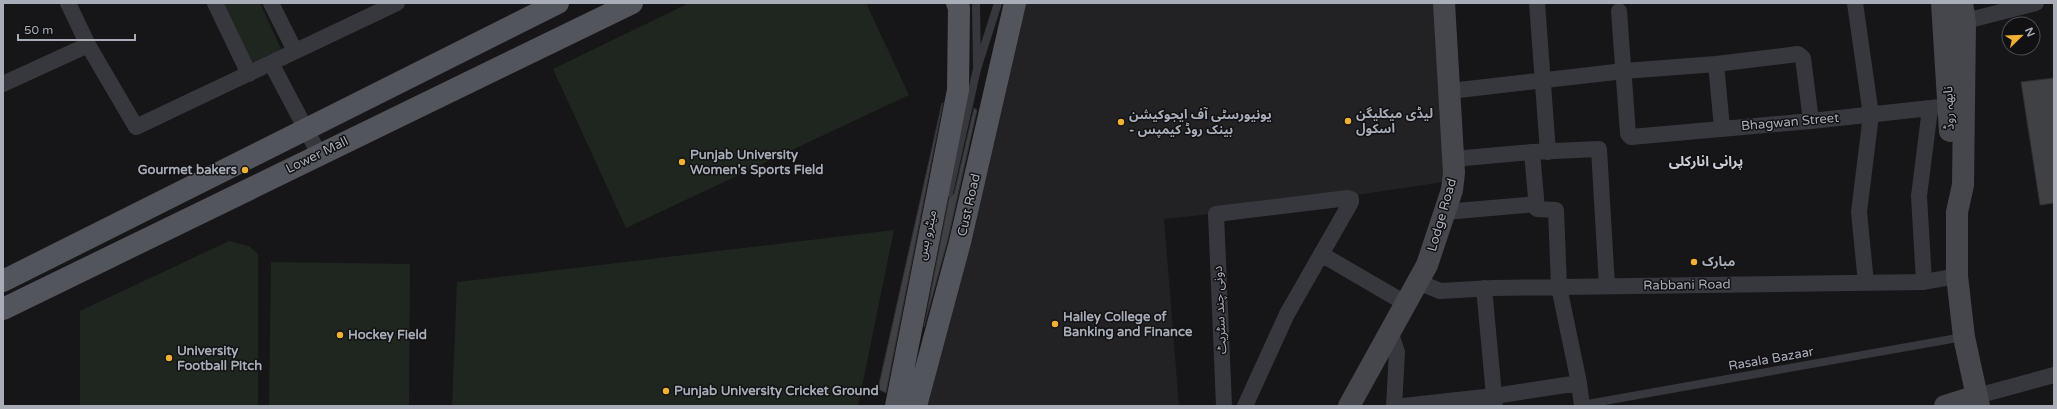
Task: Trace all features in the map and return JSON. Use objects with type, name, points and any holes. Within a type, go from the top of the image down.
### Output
[{"type":"main road","points":[[3,281],[305,128],[558,3]]},
{"type":"main road","name":"Lower Mall","points":[[3,309],[318,154],[632,3]]},
{"type":"main road","points":[[896,406],[958,90],[959,8],[957,3]]},
{"type":"main road","points":[[998,3],[1008,36]]},
{"type":"main road","name":"Cust Road","points":[[916,406],[960,242],[1015,3]]},
{"type":"main road","name":"Lodge Road","points":[[1349,406],[1427,265],[1452,190],[1454,173],[1444,3]]},
{"type":"main road","name":"نابھہ روڈ","points":[[1942,3],[1957,17],[1964,186],[1957,212]]},
{"type":"main road","name":"نابھہ روڈ","points":[[1957,17],[1940,108],[1951,188],[1957,212],[1957,276],[1964,337],[1978,401]]},
{"type":"main road","points":[[1945,406],[1978,401]]},
{"type":"street","points":[[68,3],[88,45],[136,128],[397,3]]},
{"type":"street","points":[[215,3],[249,74]]},
{"type":"street","points":[[271,3],[294,51]]},
{"type":"street","points":[[1537,3],[1543,80],[1537,204],[1538,210],[1556,210],[1559,287],[1579,383],[1582,405]]},
{"type":"street","points":[[1855,3],[1871,115],[1859,212],[1866,282]]},
{"type":"street","points":[[1957,17],[2036,3]]},
{"type":"street","points":[[1618,11],[1624,71]]},
{"type":"street","points":[[3,84],[88,45]]},
{"type":"street","points":[[1450,91],[1624,71],[1716,64],[1801,55],[1803,58],[1811,121]]},
{"type":"street","points":[[271,63],[318,154]]},
{"type":"street","points":[[1716,64],[1722,128]]},
{"type":"street","name":"Bhagwan Street","points":[[1624,71],[1628,134],[1632,137],[1940,108]]},
{"type":"street","points":[[1924,282],[1919,196],[1940,108]]},
{"type":"street","points":[[1453,159],[1599,149],[1607,286]]},
{"type":"street","name":"دونی چند سٹریٹ","points":[[1224,406],[1216,214],[1351,199],[1351,202],[1321,254]]},
{"type":"street","points":[[1445,212],[1537,204]]},
{"type":"street","points":[[1245,406],[1287,314],[1321,254],[1405,303]]},
{"type":"street","name":"Rabbani Road","points":[[1418,282],[1440,291],[1484,288],[1924,282],[1957,276]]},
{"type":"street","points":[[1484,288],[1494,401]]},
{"type":"street","points":[[1390,331],[1397,352],[1394,406]]},
{"type":"street","points":[[1978,401],[2054,375]]},
{"type":"street","points":[[1403,406],[1494,401],[1579,383]]},
{"type":"lane","name":"میٹرو بس","points":[[976,3],[977,69]]},
{"type":"lane","name":"میٹرو بس","points":[[946,204],[977,69],[998,3]]},
{"type":"lane","name":"میٹرو بس","points":[[900,406],[936,249]]},
{"type":"lane","name":"Rasala Bazaar","points":[[1582,405],[1964,337]]},
{"type":"shaded area","points":[[222,3],[260,3],[281,49],[251,63]]},
{"type":"shaded area","name":"Punjab University Women's Sports Field","points":[[689,3],[866,3],[909,95],[626,228],[553,69]]},
{"type":"shaded area","points":[[1015,3],[1434,3],[1444,182],[1268,208],[1164,219],[1179,406],[916,406]]},
{"type":"shaded area","points":[[894,230],[858,406],[452,406],[457,282]]},
{"type":"shaded area","name":"University Football Pitch","points":[[229,241],[249,246],[258,254],[258,406],[80,406],[80,311]]},
{"type":"shaded area","name":"Hockey Field","points":[[271,262],[410,264],[409,406],[269,406]]},
{"type":"building","points":[[2054,78],[2054,203],[2040,205],[2021,82]]},
{"type":"building","points":[[943,103],[886,393],[878,389]]},
{"type":"building","points":[[974,108],[977,110],[948,239],[924,327],[949,198],[954,194]]},
{"type":"place","name":"لیڈی میکلیگن اسکول","points":[[1348,121]]},
{"type":"place","name":"یونیورسٹی آف ایجوکیشن - بینک روڈ کیمپس","points":[[1121,122]]},
{"type":"place","name":"Punjab University Women's Sports Field","points":[[682,162]]},
{"type":"place","name":"Gourmet bakers","points":[[245,170]]},
{"type":"place","name":"مبارک","points":[[1694,262]]},
{"type":"place","name":"Hailey College of Banking and Finance","points":[[1055,324]]},
{"type":"place","name":"Hockey Field","points":[[340,335]]},
{"type":"place","name":"University Football Pitch","points":[[169,358]]},
{"type":"place","name":"Punjab University Cricket Ground","points":[[666,391]]},
{"type":"district","name":"پرانی انارکلی","points":[[1706,161]]}]
